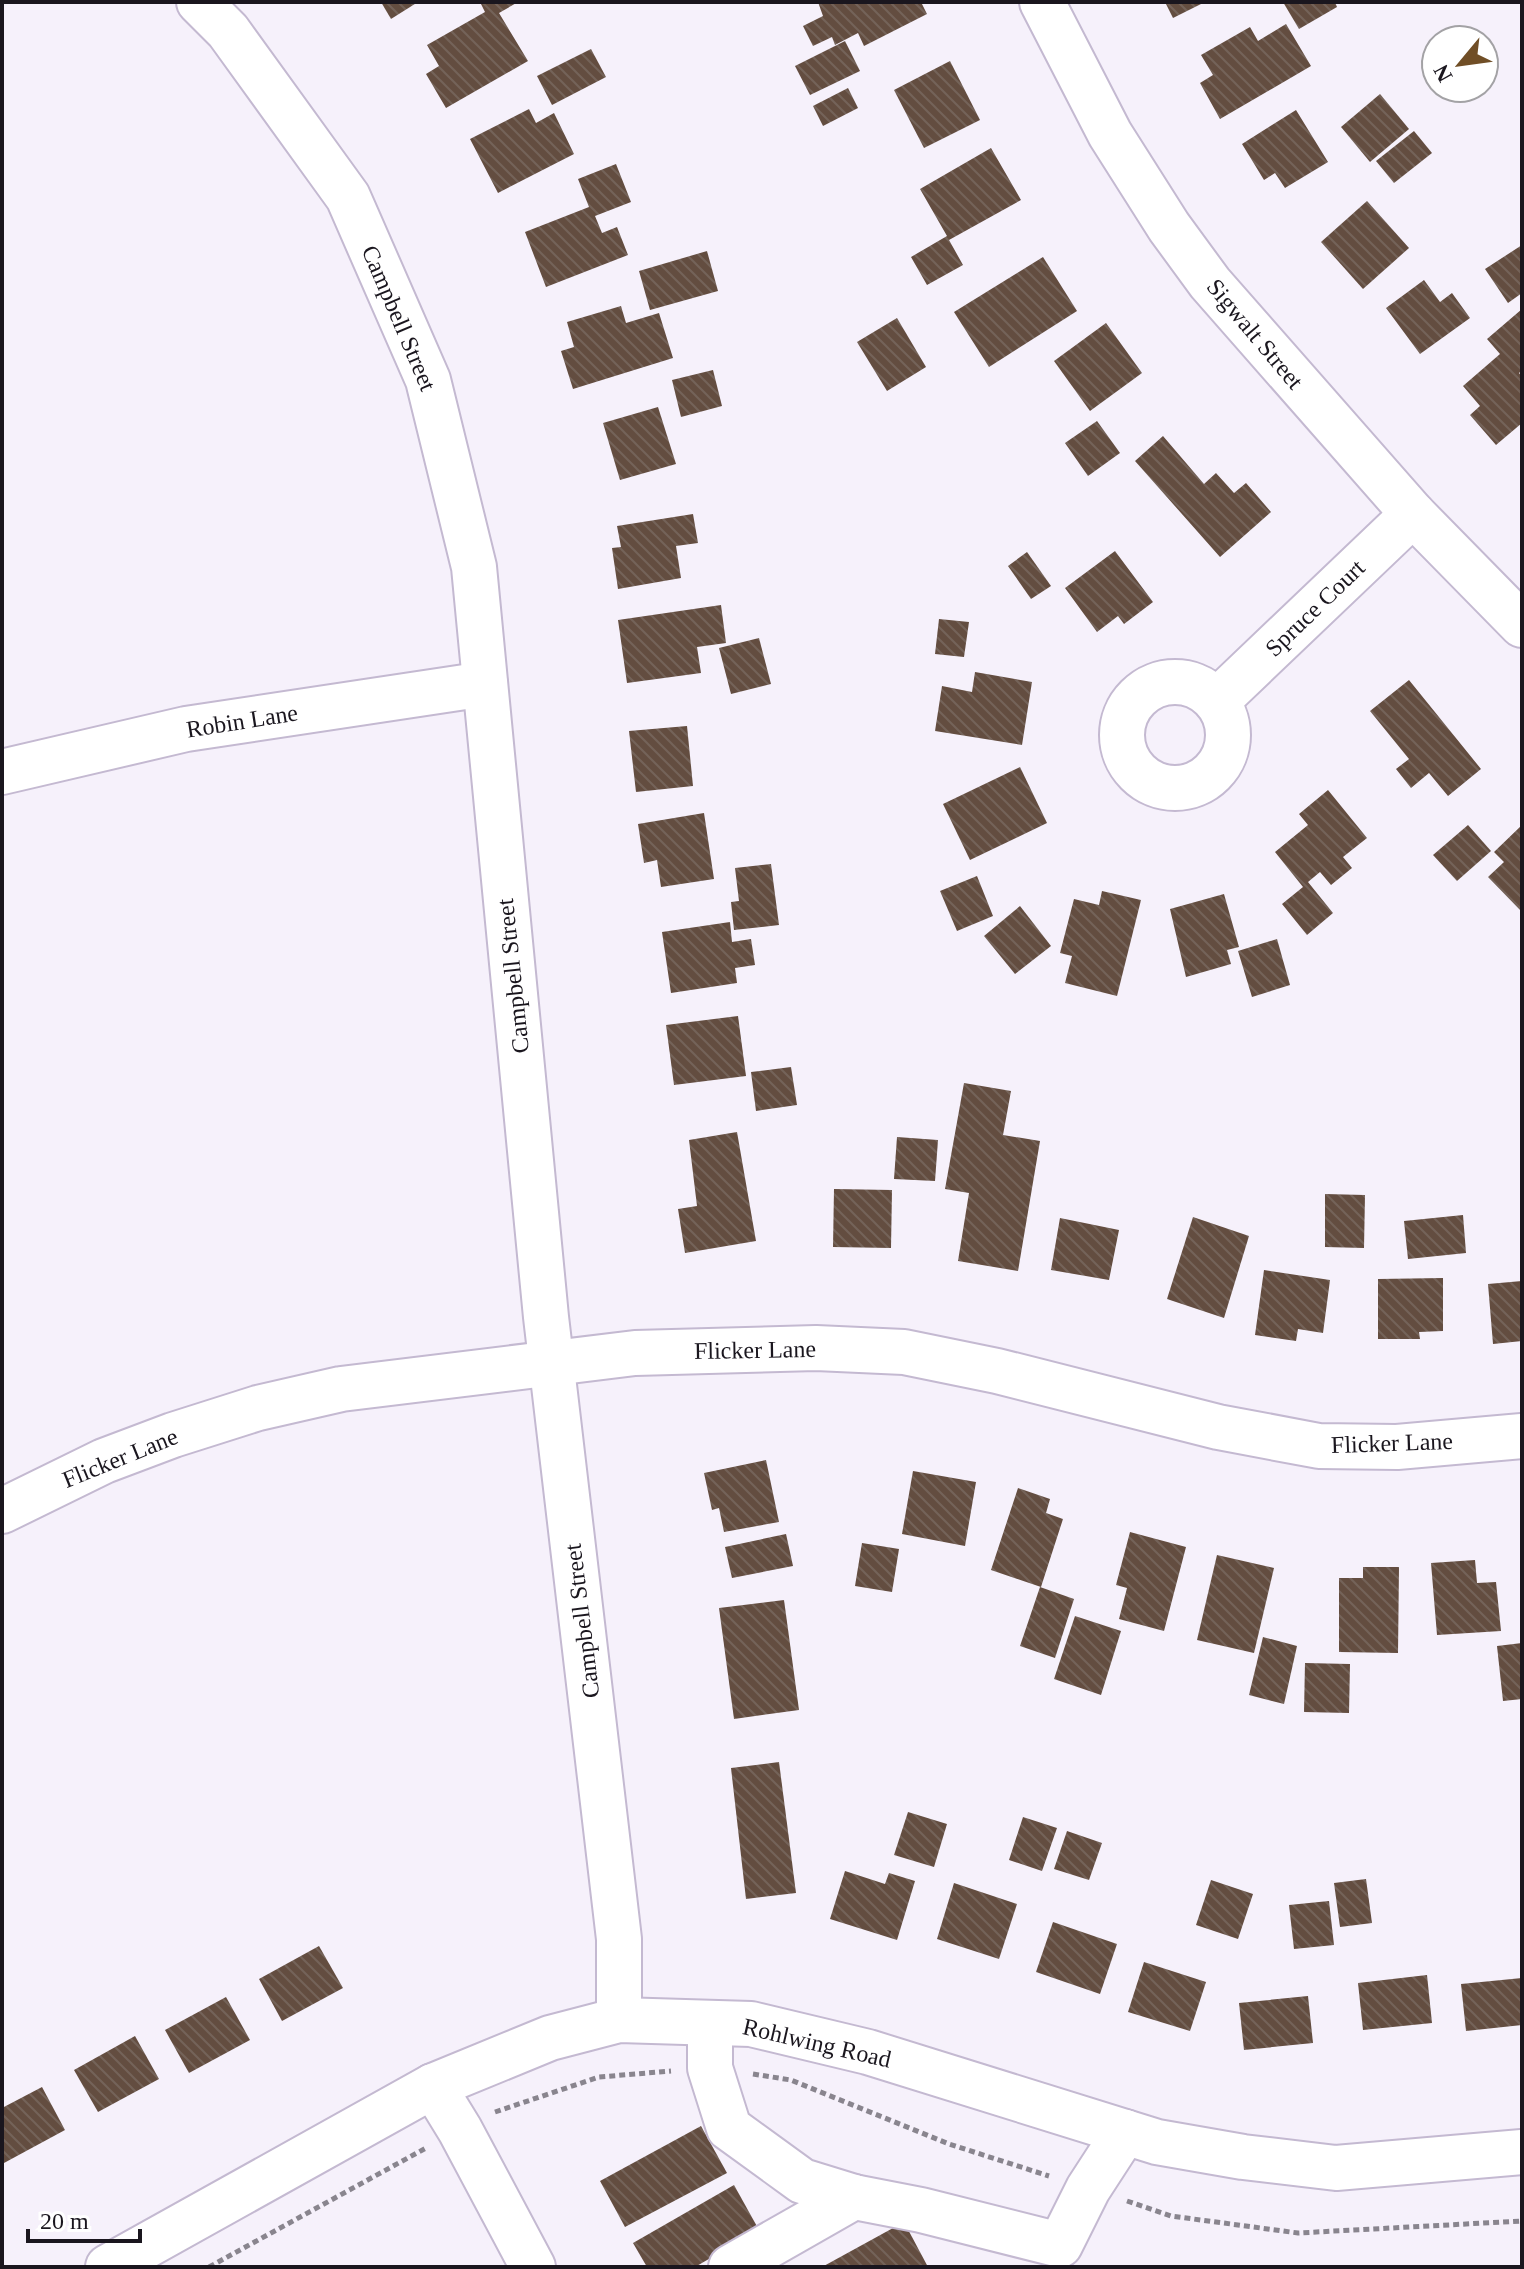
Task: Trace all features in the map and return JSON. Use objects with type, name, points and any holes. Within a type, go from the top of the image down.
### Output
[{"type":"street","name":"Campbell Street","points":[[199,2],[228,31],[348,197],[428,380],[474,567],[551,1363],[619,1939],[619,2020]]},
{"type":"street","name":"Sigwalt Street","points":[[1042,2],[1110,134],[1169,227],[1257,339],[1413,514],[1522,625]]},
{"type":"street","name":"Spruce Court","points":[[1217,701],[1413,514]]},
{"type":"street","name":"Robin Lane","points":[[2,772],[186,729],[485,684]]},
{"type":"street","name":"Flicker Lane","points":[[2,1511],[104,1461],[258,1408],[341,1389],[635,1353],[816,1348],[904,1352],[997,1371],[1218,1427],[1319,1446],[1397,1447],[1522,1436]]},
{"type":"street","name":"Rohlwing Road","points":[[108,2267],[433,2086],[550,2038],[619,2020],[751,2024],[868,2052],[1157,2142],[1243,2157],[1336,2168],[1522,2152]]},
{"type":"street","points":[[710,2023],[710,2068],[729,2128],[802,2181],[854,2197],[921,2210],[1060,2245],[1088,2189],[1125,2132]]},
{"type":"street","points":[[433,2086],[533,2267]]},
{"type":"street","points":[[731,2267],[854,2197]]},
{"type":"path","points":[[494,2113],[599,2077],[710,2068],[791,2080],[949,2144],[1171,2216],[1298,2233],[1522,2221]]},
{"type":"path","points":[[209,2267],[425,2148]]},
{"type":"building","points":[[381,2],[418,2],[391,19]]},
{"type":"building","points":[[480,2],[518,2],[499,13],[528,61],[446,108],[426,74],[439,66],[427,45],[485,12]]},
{"type":"building","points":[[818,2],[921,2],[927,14],[864,46],[858,33],[835,45],[832,37],[813,46],[803,26],[823,16]]},
{"type":"building","points":[[1165,2],[1205,2],[1173,18]]},
{"type":"building","points":[[1283,2],[1335,2],[1337,7],[1299,29]]},
{"type":"building","points":[[1286,24],[1311,66],[1220,119],[1200,83],[1213,75],[1201,55],[1250,27],[1258,41]]},
{"type":"building","points":[[845,41],[860,71],[810,95],[795,66]]},
{"type":"building","points":[[591,49],[606,77],[552,105],[537,76]]},
{"type":"building","points":[[950,61],[980,120],[924,148],[894,90]]},
{"type":"building","points":[[848,88],[858,108],[823,126],[813,106]]},
{"type":"building","points":[[1380,94],[1409,129],[1370,162],[1341,127]]},
{"type":"building","points":[[529,109],[536,123],[554,113],[574,154],[498,193],[470,139]]},
{"type":"building","points":[[1296,110],[1328,162],[1285,188],[1275,173],[1264,180],[1242,144]]},
{"type":"building","points":[[1414,131],[1432,153],[1394,183],[1376,161]]},
{"type":"building","points":[[991,148],[1021,200],[949,240],[963,265],[927,285],[911,257],[947,236],[920,189]]},
{"type":"building","points":[[616,164],[631,202],[595,216],[602,233],[617,227],[628,255],[546,287],[525,232],[589,207],[578,179]]},
{"type":"building","points":[[1367,201],[1409,248],[1363,289],[1321,242]]},
{"type":"building","points":[[1522,245],[1522,293],[1508,303],[1485,269]]},
{"type":"building","points":[[707,251],[718,291],[650,310],[639,271]]},
{"type":"building","points":[[1043,257],[1077,311],[989,367],[954,312]]},
{"type":"building","points":[[1424,280],[1440,302],[1452,293],[1470,318],[1420,354],[1386,308]]},
{"type":"building","points":[[621,306],[626,323],[659,313],[673,358],[573,389],[561,351],[574,347],[567,322]]},
{"type":"building","points":[[1522,309],[1522,370],[1519,373],[1522,377],[1522,423],[1496,445],[1470,415],[1480,406],[1463,386],[1500,354],[1487,339]]},
{"type":"building","points":[[897,318],[926,367],[887,391],[857,342]]},
{"type":"building","points":[[1106,323],[1142,373],[1090,411],[1054,361]]},
{"type":"building","points":[[713,370],[722,406],[681,417],[672,380]]},
{"type":"building","points":[[658,407],[676,464],[620,480],[603,423]]},
{"type":"building","points":[[1097,421],[1120,453],[1088,476],[1065,443]]},
{"type":"building","points":[[1163,436],[1204,484],[1216,473],[1234,493],[1246,483],[1271,512],[1220,557],[1135,461]]},
{"type":"building","points":[[693,514],[698,543],[676,546],[681,578],[618,589],[612,548],[621,547],[617,526]]},
{"type":"building","points":[[1115,551],[1153,602],[1124,624],[1118,616],[1097,632],[1065,588]]},
{"type":"building","points":[[1027,552],[1051,586],[1031,599],[1008,566]]},
{"type":"building","points":[[721,605],[726,643],[697,647],[701,673],[627,683],[618,620]]},
{"type":"building","points":[[939,619],[969,622],[964,657],[935,654]]},
{"type":"building","points":[[759,638],[771,684],[731,694],[719,648]]},
{"type":"building","points":[[975,672],[1032,682],[1022,745],[935,731],[942,686],[972,692]]},
{"type":"building","points":[[1409,680],[1481,769],[1448,796],[1429,773],[1411,788],[1396,769],[1409,759],[1370,711]]},
{"type":"building","points":[[687,726],[693,786],[636,792],[629,731]]},
{"type":"building","points":[[1020,767],[1047,823],[970,860],[943,804]]},
{"type":"building","points":[[1328,790],[1367,838],[1343,857],[1352,868],[1331,885],[1320,872],[1308,882],[1333,913],[1307,935],[1282,904],[1303,887],[1275,852],[1308,825],[1299,814]]},
{"type":"building","points":[[704,813],[714,879],[661,887],[657,860],[644,863],[638,824]]},
{"type":"building","points":[[1468,825],[1491,851],[1457,881],[1433,855]]},
{"type":"building","points":[[1522,825],[1522,912],[1488,877],[1504,862],[1494,852]]},
{"type":"building","points":[[771,864],[779,925],[734,930],[731,902],[739,901],[735,868]]},
{"type":"building","points":[[977,876],[993,916],[957,931],[940,891]]},
{"type":"building","points":[[1102,891],[1141,900],[1117,996],[1065,983],[1072,956],[1060,953],[1074,899],[1099,905]]},
{"type":"building","points":[[1224,894],[1239,947],[1227,950],[1231,964],[1186,977],[1170,909]]},
{"type":"building","points":[[1020,906],[1051,946],[1015,974],[984,936]]},
{"type":"building","points":[[730,922],[732,942],[751,939],[755,965],[735,968],[737,983],[671,993],[662,932]]},
{"type":"building","points":[[1277,939],[1290,985],[1252,997],[1238,951]]},
{"type":"building","points":[[738,1016],[746,1076],[674,1085],[666,1025]]},
{"type":"building","points":[[791,1067],[797,1105],[756,1111],[751,1072]]},
{"type":"building","points":[[964,1083],[1011,1091],[1003,1135],[1040,1141],[1018,1271],[958,1261],[969,1193],[945,1189]]},
{"type":"building","points":[[737,1132],[756,1241],[685,1253],[678,1209],[697,1206],[689,1140]]},
{"type":"building","points":[[897,1137],[938,1140],[935,1181],[894,1179]]},
{"type":"building","points":[[834,1189],[892,1190],[891,1248],[833,1247]]},
{"type":"building","points":[[1325,1194],[1365,1195],[1364,1248],[1325,1247]]},
{"type":"building","points":[[1463,1215],[1466,1253],[1408,1259],[1404,1221]]},
{"type":"building","points":[[1193,1217],[1249,1236],[1224,1318],[1167,1299]]},
{"type":"building","points":[[1060,1218],[1119,1230],[1109,1280],[1051,1270]]},
{"type":"building","points":[[1264,1270],[1330,1280],[1323,1333],[1298,1329],[1296,1341],[1255,1335]]},
{"type":"building","points":[[1443,1278],[1443,1331],[1419,1332],[1420,1339],[1378,1339],[1378,1279]]},
{"type":"building","points":[[1522,1281],[1522,1341],[1493,1344],[1488,1284]]},
{"type":"building","points":[[766,1460],[779,1522],[724,1532],[719,1508],[712,1510],[704,1473]]},
{"type":"building","points":[[913,1471],[976,1482],[965,1546],[902,1534]]},
{"type":"building","points":[[1018,1488],[1050,1499],[1046,1513],[1063,1519],[1041,1587],[991,1570]]},
{"type":"building","points":[[1130,1532],[1186,1547],[1164,1631],[1119,1619],[1127,1588],[1116,1585]]},
{"type":"building","points":[[786,1534],[793,1566],[732,1578],[725,1547]]},
{"type":"building","points":[[862,1543],[899,1549],[892,1592],[855,1586]]},
{"type":"building","points":[[1217,1555],[1274,1568],[1254,1653],[1197,1640]]},
{"type":"building","points":[[1475,1560],[1477,1583],[1496,1582],[1501,1631],[1437,1635],[1431,1563]]},
{"type":"building","points":[[1363,1567],[1399,1567],[1398,1653],[1339,1652],[1339,1578],[1363,1578]]},
{"type":"building","points":[[1040,1587],[1074,1599],[1055,1658],[1020,1646]]},
{"type":"building","points":[[784,1600],[799,1710],[734,1719],[719,1608]]},
{"type":"building","points":[[1075,1616],[1121,1631],[1101,1695],[1054,1679]]},
{"type":"building","points":[[1263,1637],[1297,1646],[1284,1704],[1249,1695]]},
{"type":"building","points":[[1522,1643],[1522,1699],[1503,1701],[1497,1646]]},
{"type":"building","points":[[1305,1663],[1350,1664],[1349,1713],[1304,1712]]},
{"type":"building","points":[[779,1762],[796,1893],[746,1899],[731,1768]]},
{"type":"building","points":[[908,1812],[947,1824],[934,1867],[894,1855]]},
{"type":"building","points":[[1023,1817],[1057,1828],[1042,1871],[1009,1860]]},
{"type":"building","points":[[1067,1831],[1102,1843],[1089,1880],[1054,1869]]},
{"type":"building","points":[[845,1871],[885,1884],[889,1873],[915,1881],[897,1940],[830,1919]]},
{"type":"building","points":[[1366,1879],[1372,1923],[1340,1927],[1334,1883]]},
{"type":"building","points":[[1211,1880],[1253,1894],[1238,1939],[1196,1925]]},
{"type":"building","points":[[954,1883],[1017,1904],[999,1959],[937,1939]]},
{"type":"building","points":[[1329,1901],[1334,1945],[1294,1949],[1289,1905]]},
{"type":"building","points":[[1053,1922],[1117,1944],[1100,1994],[1036,1972]]},
{"type":"building","points":[[319,1946],[343,1988],[282,2021],[259,1979]]},
{"type":"building","points":[[1144,1962],[1206,1982],[1190,2031],[1128,2012]]},
{"type":"building","points":[[1427,1975],[1432,2023],[1363,2030],[1358,1983]]},
{"type":"building","points":[[1522,1978],[1522,2025],[1466,2031],[1461,1984]]},
{"type":"building","points":[[1308,1996],[1313,2043],[1244,2050],[1239,2003]]},
{"type":"building","points":[[226,1997],[250,2040],[189,2073],[165,2030]]},
{"type":"building","points":[[135,2036],[159,2079],[98,2112],[74,2070]]},
{"type":"building","points":[[42,2087],[65,2130],[4,2163],[2,2108]]},
{"type":"building","points":[[701,2126],[727,2173],[625,2227],[600,2181]]},
{"type":"building","points":[[734,2185],[759,2230],[695,2267],[647,2267],[633,2243]]},
{"type":"building","points":[[904,2222],[928,2267],[822,2267]]}]
